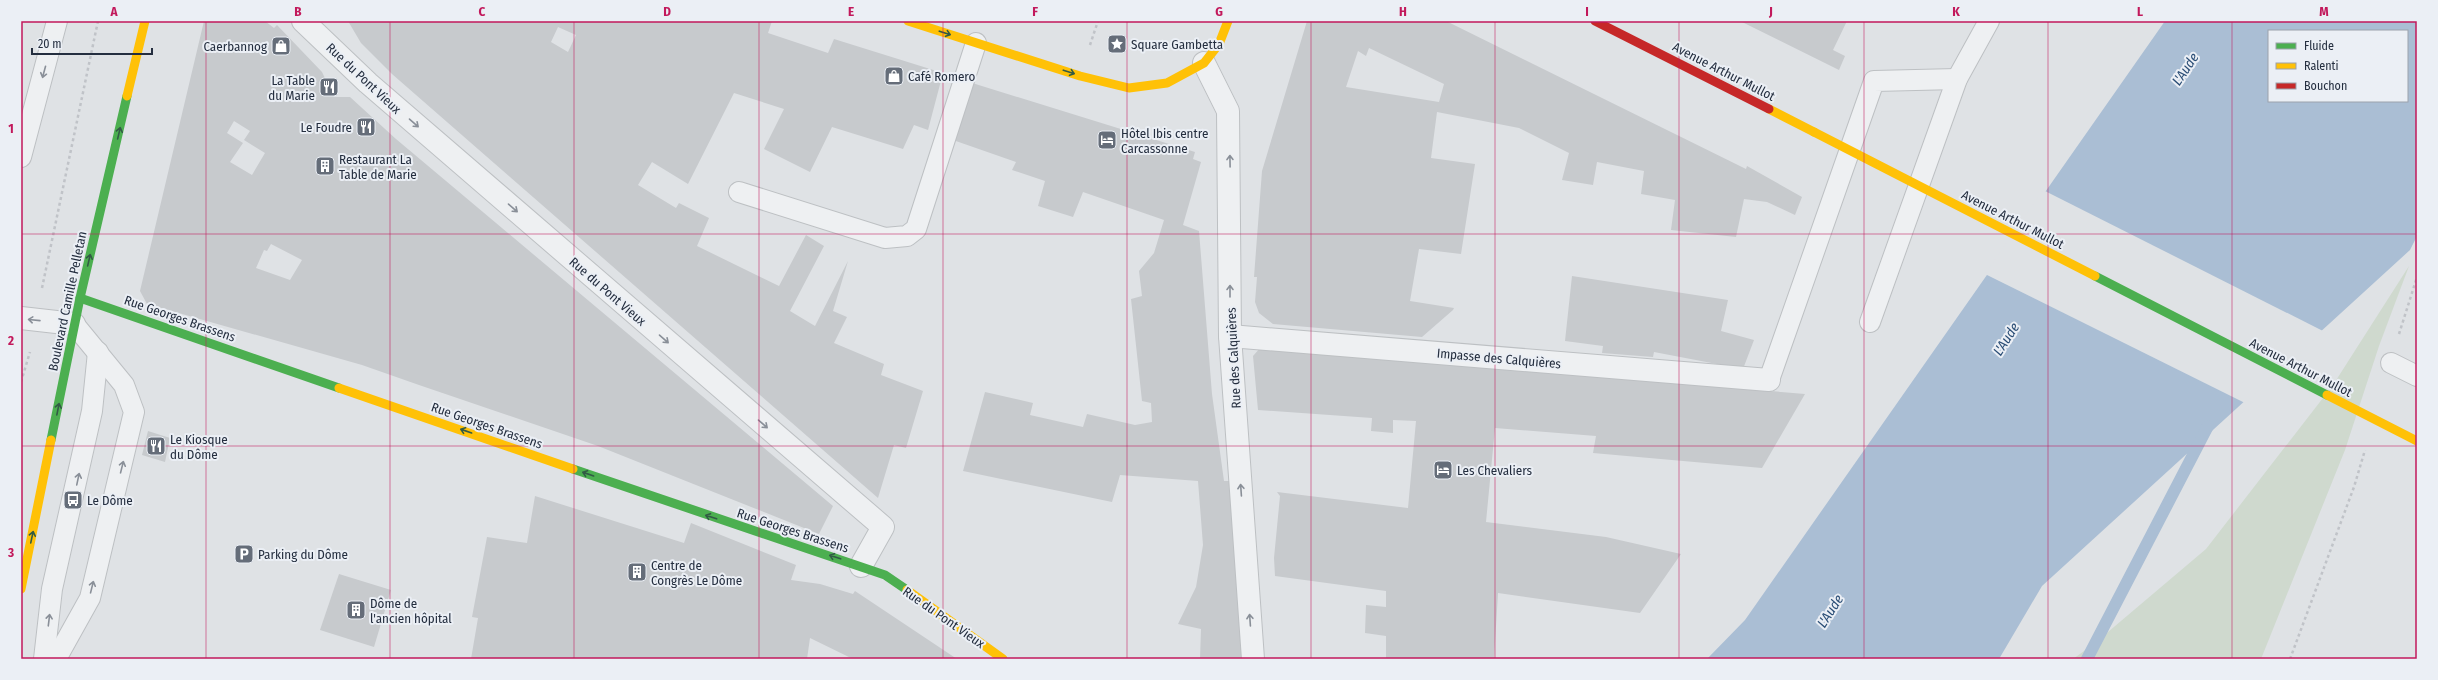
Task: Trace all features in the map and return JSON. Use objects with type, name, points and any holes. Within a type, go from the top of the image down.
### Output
[{"type":"main road","name":"Boulevard Camille Pelletan","points":[[21,589],[74,324],[145,21]]},
{"type":"main road","points":[[908,21],[1080,76],[1129,88],[1167,83],[1204,63],[1219,44],[1228,21]]},
{"type":"main road","name":"Avenue Arthur Mullot","points":[[1595,21],[2417,441]]},
{"type":"main road","name":"Rue Georges Brassens","points":[[80,298],[695,512],[885,575]]},
{"type":"main road","name":"Rue du Pont Vieux","points":[[885,575],[1003,659]]},
{"type":"street","name":"Rue du Pont Vieux","points":[[303,21],[368,83],[883,527],[861,566]]},
{"type":"street","name":"Rue des Calquières","points":[[1204,63],[1228,111],[1230,336],[1253,659]]},
{"type":"street","points":[[28,319],[74,324]]},
{"type":"street","name":"Impasse des Calquières","points":[[1230,336],[1769,380]]},
{"type":"lane","points":[[21,157],[57,21]]},
{"type":"lane","points":[[1870,322],[1957,79],[1989,21]]},
{"type":"lane","points":[[739,192],[885,238],[907,236],[916,229],[976,43]]},
{"type":"lane","points":[[1769,380],[1874,81],[1957,79]]},
{"type":"lane","points":[[56,659],[90,598],[134,412],[124,384],[74,324]]},
{"type":"lane","points":[[44,659],[52,589],[92,411],[98,352]]},
{"type":"lane","points":[[2391,363],[2417,376]]},
{"type":"path","points":[[21,382],[28,319],[98,21]]},
{"type":"path","points":[[1092,40],[1098,21]]},
{"type":"path","points":[[2391,363],[2417,277]]},
{"type":"path","points":[[2290,659],[2354,487],[2367,443]]},
{"type":"shaded area","points":[[2409,266],[2379,346],[2345,450],[2261,659],[2073,659],[2095,643],[2206,549],[2333,385]]},
{"type":"water","name":"L'Aude","points":[[2165,21],[2417,21],[2417,236],[2410,250],[2042,586],[1999,659],[1707,659],[1745,620]]},
{"type":"pier","points":[[2043,190],[2323,331],[2245,403],[1985,274]]},
{"type":"building","points":[[204,21],[265,21],[274,28],[277,25],[322,72],[334,97],[350,97],[396,139],[833,506],[819,534],[598,446],[362,365],[147,304],[140,291]],"holes":[[[234,121],[250,131],[244,140],[265,153],[252,175],[230,162],[243,143],[227,133]],[[271,244],[302,260],[290,280],[256,268],[264,250],[267,251]]]},
{"type":"building","points":[[348,21],[772,21],[768,33],[828,53],[834,39],[943,73],[928,130],[914,125],[903,149],[832,127],[810,172],[764,149],[784,109],[734,93],[688,184],[652,162],[638,185],[676,208],[679,203],[709,218],[697,246],[779,286],[806,235],[824,246],[790,311],[815,326],[848,261],[833,311],[847,317],[834,343],[884,364],[881,375],[923,391],[906,448],[894,445],[878,498],[392,74],[361,43]],"holes":[[[558,27],[576,35],[568,52],[551,42]]]},
{"type":"building","points":[[1307,21],[1446,21],[1746,169],[1747,166],[1802,197],[1795,215],[1767,202],[1744,199],[1736,237],[1671,230],[1675,200],[1641,194],[1644,171],[1597,162],[1593,185],[1562,180],[1569,153],[1519,128],[1437,112],[1431,158],[1475,164],[1461,254],[1419,249],[1410,301],[1454,308],[1422,337],[1273,324],[1259,313],[1255,302],[1257,277],[1254,277],[1262,171]],"holes":[[[1369,48],[1444,84],[1439,102],[1346,87],[1358,51],[1366,56]]]},
{"type":"building","points":[[1740,21],[1847,21],[1833,50],[1845,56],[1839,70]]},
{"type":"building","points":[[969,82],[1195,152],[1193,159],[1201,162],[1183,225],[1199,231],[1212,394],[1224,481],[1230,481],[1248,659],[1200,659],[1201,629],[1178,624],[1196,587],[1203,545],[1198,481],[1120,475],[1112,502],[963,471],[985,392],[1033,403],[1030,415],[1083,427],[1087,414],[1135,425],[1152,422],[1151,403],[1142,401],[1131,299],[1142,296],[1139,271],[1154,253],[1164,220],[1083,192],[1073,217],[1038,206],[1045,181],[1012,170],[1016,162],[953,140]]},
{"type":"building","points":[[1572,276],[1728,300],[1721,331],[1754,340],[1743,369],[1654,352],[1653,357],[1602,353],[1603,346],[1565,341]]},
{"type":"building","points":[[1261,347],[1805,394],[1762,468],[1593,453],[1596,436],[1495,428],[1486,522],[1606,537],[1681,554],[1640,613],[1498,593],[1494,659],[1386,659],[1386,636],[1365,633],[1366,605],[1386,607],[1386,591],[1275,576],[1274,558],[1280,496],[1277,492],[1408,508],[1416,421],[1393,420],[1393,433],[1371,431],[1372,418],[1258,410],[1253,356]]},
{"type":"building","name":"Le Kiosque du Dôme","points":[[148,431],[170,438],[165,462],[142,455]]},
{"type":"building","name":"Centre de Congrès Le Dôme","points":[[535,496],[684,543],[691,523],[796,565],[791,580],[820,584],[853,594],[855,591],[957,659],[853,659],[810,638],[807,659],[471,659],[478,618],[472,617],[487,537],[527,543]]},
{"type":"building","name":"Dôme de l'ancien hôpital","points":[[339,574],[391,590],[374,647],[320,630]]},
{"type":"waterway","points":[[2087,659],[2208,426]]},
{"type":"traffic: fast","points":[[51,440],[80,298],[127,96]]},
{"type":"traffic: fast","points":[[2095,276],[2327,395]]},
{"type":"traffic: fast","points":[[80,298],[339,388]]},
{"type":"traffic: fast","points":[[573,469],[885,575],[907,590]]},
{"type":"traffic: slow","points":[[127,96],[145,21]]},
{"type":"traffic: slow","points":[[908,21],[1080,76],[1129,88],[1167,83],[1204,63],[1219,44],[1228,21]]},
{"type":"traffic: slow","points":[[1769,109],[1814,132]]},
{"type":"traffic: slow","points":[[1814,132],[2095,276]]},
{"type":"traffic: slow","points":[[339,388],[573,469]]},
{"type":"traffic: slow","points":[[2327,395],[2417,441]]},
{"type":"traffic: slow","points":[[21,589],[51,440]]},
{"type":"traffic: slow","points":[[907,590],[1003,659]]},
{"type":"traffic: jam","points":[[1595,21],[1769,109]]},
{"type":"place","name":"Square Gambetta","points":[[1117,44]]},
{"type":"place","name":"Caerbannog","points":[[281,46]]},
{"type":"place","name":"Café Romero","points":[[894,76]]},
{"type":"place","name":"La Table du Marie","points":[[329,87]]},
{"type":"place","name":"Le Foudre","points":[[366,127]]},
{"type":"place","name":"Hôtel Ibis centre Carcassonne","points":[[1107,140]]},
{"type":"place","name":"Restaurant La Table de Marie","points":[[325,166]]},
{"type":"place","name":"Le Kiosque du Dôme","points":[[156,446]]},
{"type":"place","name":"Les Chevaliers","points":[[1443,470]]},
{"type":"place","name":"Le Dôme","points":[[73,500]]},
{"type":"place","name":"Parking du Dôme","points":[[244,554]]},
{"type":"place","name":"Centre de Congrès Le Dôme","points":[[637,572]]},
{"type":"place","name":"Dôme de l'ancien hôpital","points":[[356,610]]}]
